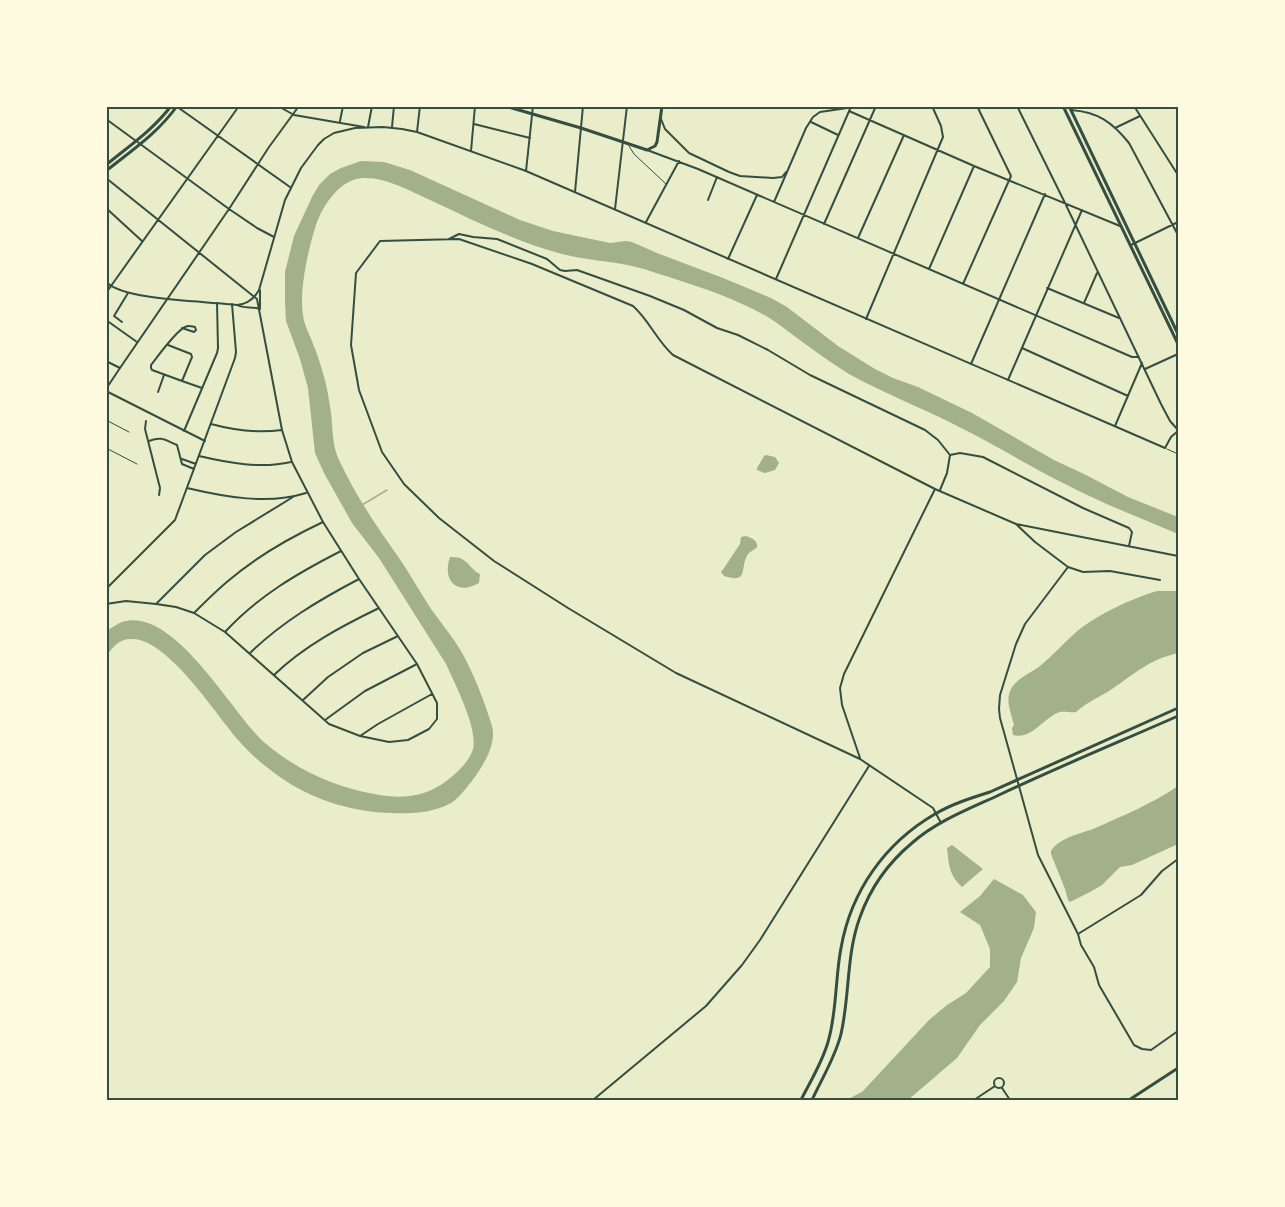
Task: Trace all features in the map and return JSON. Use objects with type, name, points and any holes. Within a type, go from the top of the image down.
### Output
[{"type":"main road","points":[[505,106],[647,150],[656,144],[662,106]]},
{"type":"main road","points":[[106,165],[175,107]]},
{"type":"main road","points":[[106,171],[162,125],[175,107]]},
{"type":"main road","points":[[1063,107],[1098,172],[1179,344]]},
{"type":"main road","points":[[1070,108],[1122,227],[1133,244]]},
{"type":"main road","points":[[1158,296],[1179,334]]},
{"type":"main road","points":[[801,1101],[827,1045],[833,1023],[840,950],[846,926],[856,898],[886,852],[936,813],[990,792],[1179,708]]},
{"type":"main road","points":[[812,1101],[838,1046],[844,1022],[850,952],[857,926],[880,878],[901,853],[941,822],[1179,716]]},
{"type":"main road","points":[[1129,1101],[1179,1068]]},
{"type":"main road","points":[[808,1085],[818,1090]]},
{"type":"street","points":[[106,293],[239,106]]},
{"type":"street","points":[[278,106],[294,115],[366,127],[392,127],[417,132],[526,171],[1166,448],[1171,437],[1178,430],[1167,415],[1017,106]]},
{"type":"street","points":[[205,441],[106,390],[274,139],[300,106]]},
{"type":"street","points":[[340,123],[343,106]]},
{"type":"street","points":[[366,127],[372,106]]},
{"type":"street","points":[[392,127],[394,106]]},
{"type":"street","points":[[417,132],[420,106]]},
{"type":"street","points":[[471,151],[475,106]]},
{"type":"street","points":[[526,171],[533,106]]},
{"type":"street","points":[[575,192],[583,106]]},
{"type":"street","points":[[615,209],[627,106]]},
{"type":"street","points":[[774,202],[810,121],[820,112],[850,110],[861,106]]},
{"type":"street","points":[[824,224],[876,106]]},
{"type":"street","points":[[866,319],[943,137],[932,106]]},
{"type":"street","points":[[963,284],[1011,176],[977,106]]},
{"type":"street","points":[[1134,106],[1179,175]]},
{"type":"street","points":[[175,107],[291,187]]},
{"type":"street","points":[[1070,108],[1085,111],[1109,122],[1129,143],[1179,235]]},
{"type":"street","points":[[850,110],[974,166],[1122,227]]},
{"type":"street","points":[[776,279],[850,110]]},
{"type":"street","points":[[1115,128],[1140,116]]},
{"type":"street","points":[[106,119],[229,209],[274,237]]},
{"type":"street","points":[[661,119],[665,129],[688,153],[729,172],[740,176],[773,178],[782,177],[786,172]]},
{"type":"street","points":[[810,121],[838,135]]},
{"type":"street","points":[[474,124],[530,138]]},
{"type":"street","points":[[237,305],[244,304],[255,297],[261,285],[281,210],[309,156],[324,139],[340,131],[366,127]]},
{"type":"street","points":[[858,238],[904,135]]},
{"type":"street","points":[[647,150],[717,177],[1132,357],[1139,357]]},
{"type":"street","points":[[646,223],[679,161]]},
{"type":"street","points":[[929,269],[974,166]]},
{"type":"street","points":[[708,200],[717,177]]},
{"type":"street","points":[[106,178],[258,301],[282,430],[292,462],[322,522],[417,664],[436,703],[438,716],[429,729],[408,740],[396,742],[360,736],[329,724],[225,632],[194,613],[156,604],[126,601],[106,604]]},
{"type":"street","points":[[971,364],[1045,194]]},
{"type":"street","points":[[729,259],[757,195]]},
{"type":"street","points":[[106,208],[142,242]]},
{"type":"street","points":[[1008,380],[1082,210]]},
{"type":"street","points":[[1133,244],[1179,222]]},
{"type":"street","points":[[449,239],[459,234],[497,239],[547,259],[560,270],[577,270],[650,296],[684,310],[717,328],[738,335],[810,375],[926,430],[950,454],[947,473],[940,491]]},
{"type":"street","points":[[941,822],[933,808],[860,759],[676,673],[568,608],[494,561],[439,518],[404,484],[382,452],[359,390],[351,345],[356,273],[380,242],[459,239],[532,264],[633,306],[641,313],[666,349],[674,355],[935,489],[1016,524],[1179,556]]},
{"type":"street","points":[[1084,303],[1098,272]]},
{"type":"street","points":[[106,282],[128,293],[260,309]]},
{"type":"street","points":[[260,309],[261,285]]},
{"type":"street","points":[[1047,288],[1121,319]]},
{"type":"street","points":[[122,322],[114,316],[128,293]]},
{"type":"street","points":[[184,431],[218,348],[217,303]]},
{"type":"street","points":[[106,589],[175,520],[236,355],[232,304]]},
{"type":"street","points":[[106,320],[138,342]]},
{"type":"street","points":[[182,328],[151,365],[151,368],[202,388]]},
{"type":"street","points":[[168,344],[192,354],[182,381]]},
{"type":"street","points":[[1022,348],[1128,396]]},
{"type":"street","points":[[1145,369],[1179,354]]},
{"type":"street","points":[[106,361],[120,368]]},
{"type":"street","points":[[1115,426],[1142,363]]},
{"type":"street","points":[[158,392],[165,374]]},
{"type":"street","points":[[146,421],[147,441],[160,488],[159,495]]},
{"type":"street","points":[[211,424],[243,430],[282,430]]},
{"type":"street","points":[[147,441],[161,438],[177,446],[182,464],[194,468]]},
{"type":"street","points":[[950,454],[960,453],[983,458],[1083,508],[1129,528],[1132,532],[1129,546]]},
{"type":"street","points":[[199,456],[259,465],[292,462]]},
{"type":"street","points":[[180,458],[196,464]]},
{"type":"street","points":[[187,488],[253,499],[293,497],[307,493]]},
{"type":"street","points":[[860,759],[842,705],[840,688],[844,674],[935,489]]},
{"type":"street","points":[[156,604],[210,551],[293,497]]},
{"type":"street","points":[[194,613],[228,581],[268,552],[322,522]]},
{"type":"street","points":[[1016,524],[1068,567],[1083,572],[1110,571],[1160,580]]},
{"type":"street","points":[[225,632],[239,616],[278,586],[341,551]]},
{"type":"street","points":[[1068,567],[1020,634],[1000,695],[1000,718],[1038,855],[1094,967],[1099,985],[1110,1006],[1134,1045],[1142,1049],[1151,1050],[1179,1031]]},
{"type":"street","points":[[250,653],[285,622],[321,598],[359,579]]},
{"type":"street","points":[[274,675],[294,658],[334,632],[379,608]]},
{"type":"street","points":[[303,700],[328,677],[363,652],[398,636]]},
{"type":"street","points":[[324,720],[365,691],[417,664]]},
{"type":"street","points":[[360,736],[432,694]]},
{"type":"street","points":[[593,1101],[706,1006],[730,980],[760,940],[869,765]]},
{"type":"street","points":[[1078,934],[1141,895],[1161,871],[1179,859]]},
{"type":"street","points":[[995,1086],[994,1081],[999,1078],[1004,1081],[1002,1087],[1010,1101]]},
{"type":"street","points":[[995,1086],[1002,1087]]},
{"type":"street","points":[[974,1101],[995,1086]]},
{"type":"lane","points":[[628,144],[634,154],[666,185]]},
{"type":"lane","points":[[106,420],[129,432]]},
{"type":"lane","points":[[106,448],[137,464]]},
{"type":"lane","points":[[1166,448],[1179,454]]},
{"type":"shaded area","points":[[361,161],[384,162],[410,170],[520,220],[553,231],[610,243],[632,242],[771,298],[787,307],[838,346],[875,369],[972,413],[1054,460],[1128,497],[1178,517],[1178,534],[1081,492],[973,434],[849,374],[774,321],[729,298],[623,264],[571,256],[545,249],[495,230],[398,185],[372,178],[355,179],[334,194],[319,217],[307,258],[302,294],[303,315],[327,388],[337,456],[367,511],[461,651],[486,707],[492,726],[493,740],[484,762],[472,781],[454,801],[437,809],[414,813],[377,812],[350,808],[323,800],[280,777],[249,752],[190,680],[160,651],[145,642],[127,639],[117,644],[107,655],[107,631],[122,622],[142,621],[162,630],[201,665],[265,743],[303,769],[330,782],[359,791],[387,796],[410,796],[432,790],[442,784],[470,757],[474,740],[469,718],[446,664],[379,558],[352,523],[315,453],[308,388],[286,321],[285,272],[294,236],[312,197],[319,185],[330,174]]},
{"type":"shaded area","points":[[766,455],[775,457],[779,463],[775,470],[765,473],[757,468]]},
{"type":"shaded area","points":[[746,536],[755,541],[757,547],[745,559],[741,576],[732,578],[724,576],[721,572],[740,544],[741,537]]},
{"type":"shaded area","points":[[450,557],[461,558],[480,574],[479,583],[464,588],[453,584],[448,573]]},
{"type":"shaded area","points":[[1157,591],[1178,591],[1178,653],[1150,663],[1076,712],[1059,712],[1025,735],[1013,735],[1014,725],[1009,698],[1011,689],[1017,682],[1040,666],[1092,620],[1136,598]]},
{"type":"shaded area","points":[[1178,786],[1178,844],[1132,865],[1120,867],[1102,885],[1070,902],[1051,851],[1070,837],[1137,809]]},
{"type":"shaded area","points":[[952,845],[983,869],[962,887],[954,878],[949,865],[947,848]]},
{"type":"shaded area","points":[[994,879],[1023,895],[1036,912],[1034,928],[1021,958],[1017,982],[1004,1001],[980,1025],[957,1058],[908,1100],[847,1100],[863,1091],[929,1020],[966,993],[990,967],[990,949],[980,925],[960,912],[980,896]]},
{"type":"waterway","points":[[362,505],[387,490]]}]
